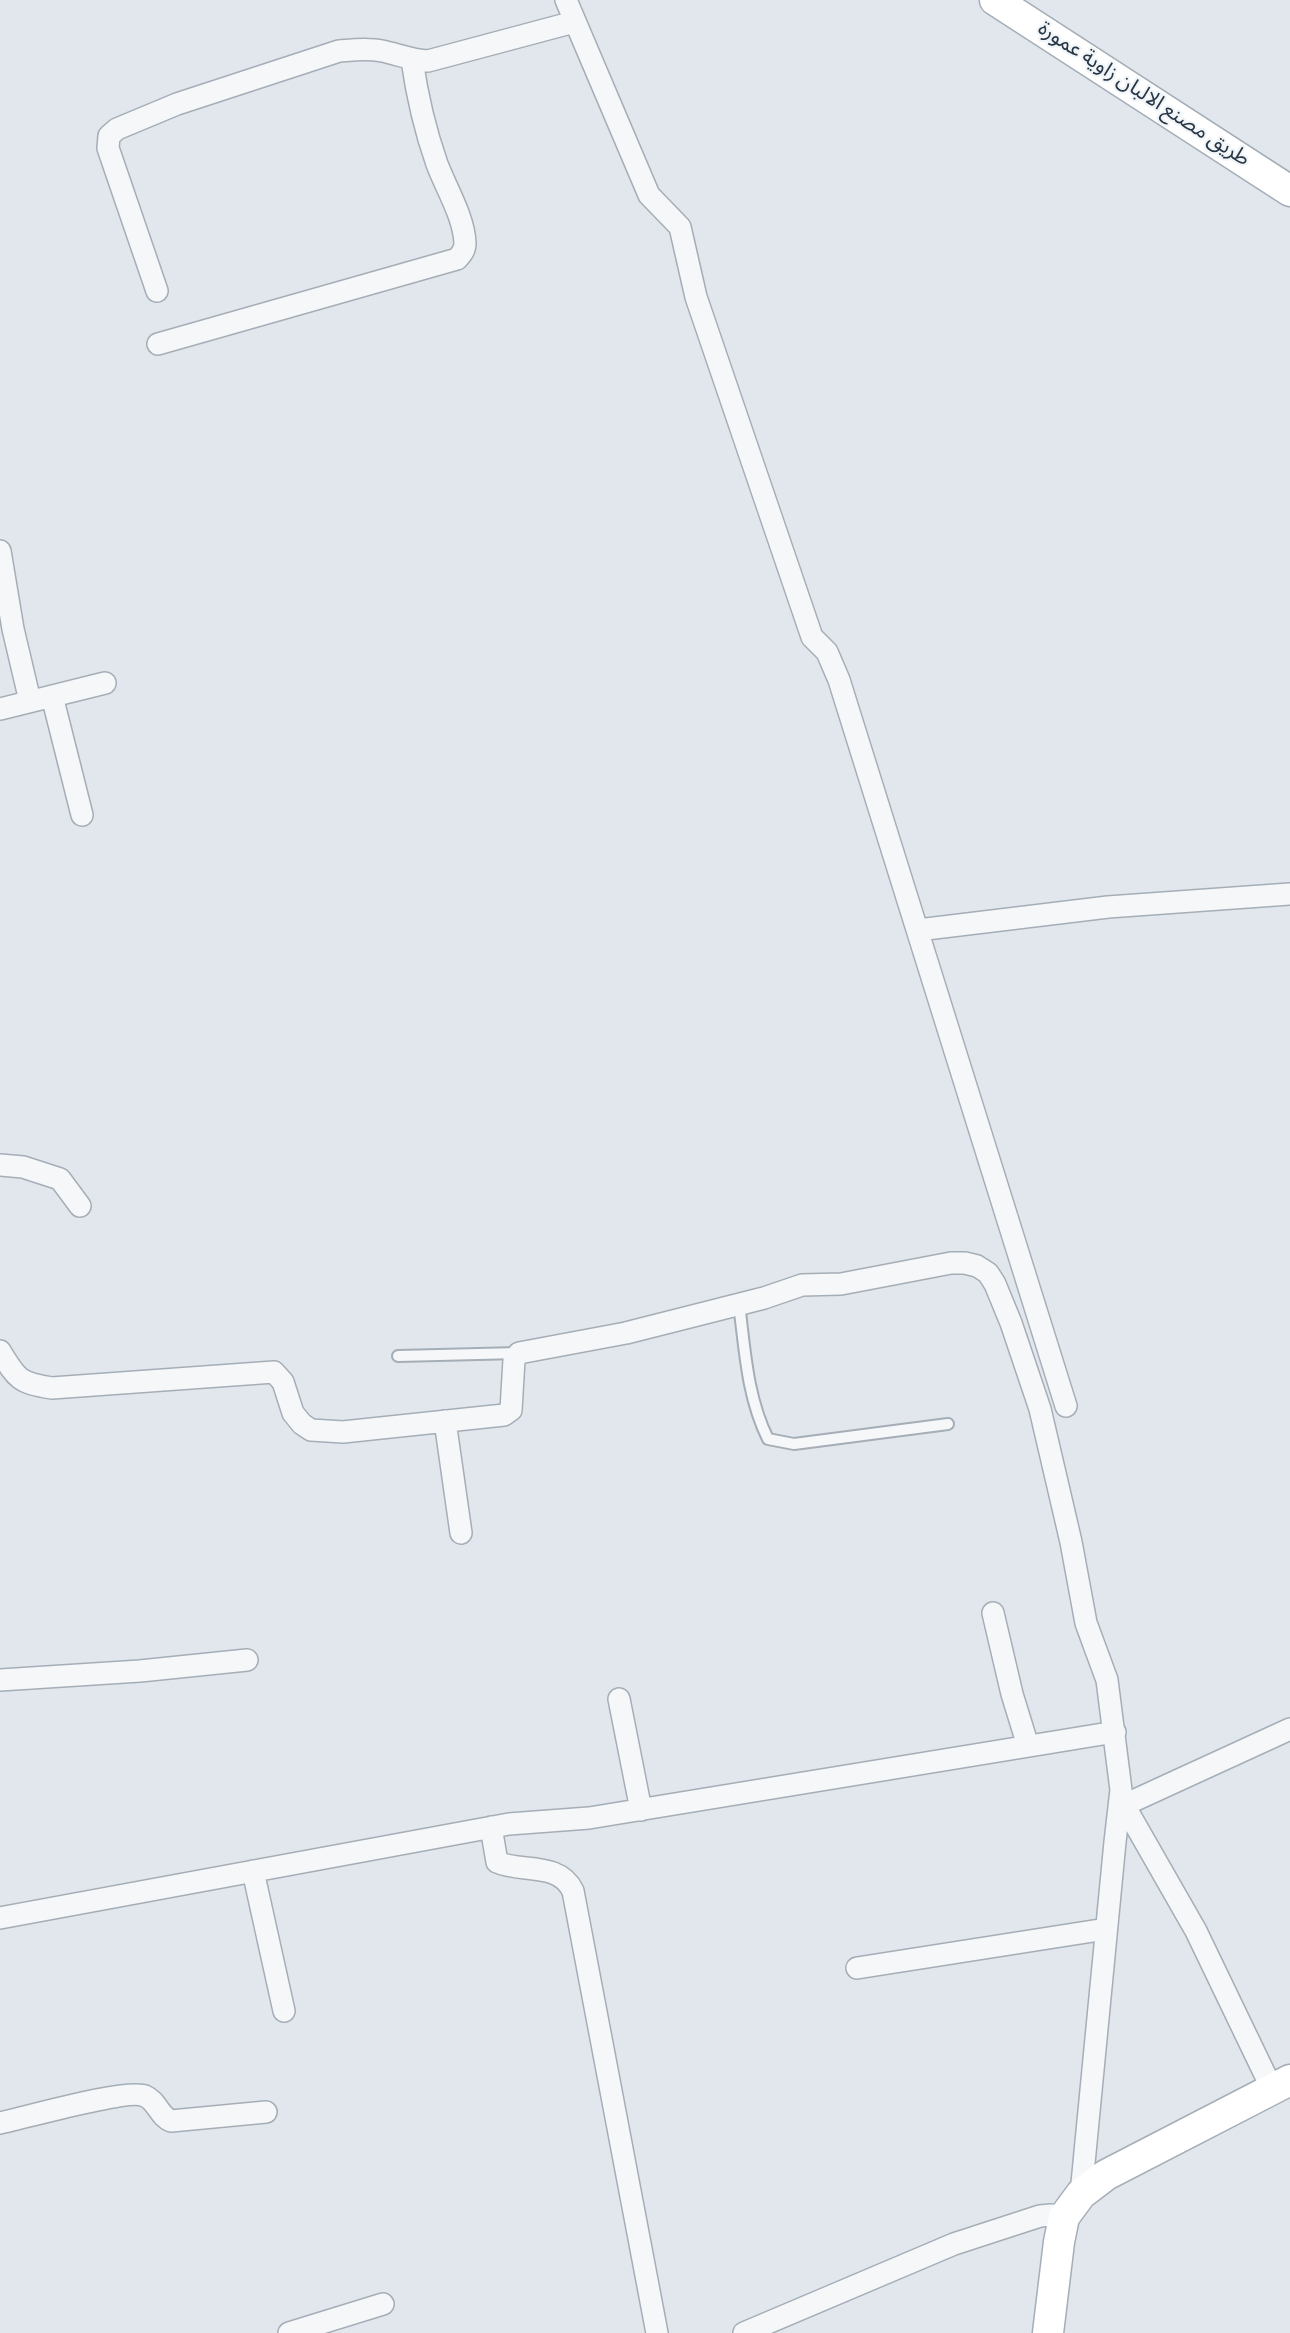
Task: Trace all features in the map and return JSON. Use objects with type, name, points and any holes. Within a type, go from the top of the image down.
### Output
[{"type":"main road","name":"طريق مصنع الالبان زاوية عمورة","points":[[995,0],[1290,190]]},
{"type":"main road","points":[[1048,2333],[1059,2242],[1072,2206],[1106,2175],[1281,2084]]},
{"type":"street","points":[[566,0],[649,195],[680,228],[696,297],[812,637],[827,652],[839,680],[1066,1406]]},
{"type":"street","points":[[157,291],[108,148],[109,136],[117,129],[177,104],[339,51],[362,49],[381,51],[412,60],[428,61],[574,22]]},
{"type":"street","points":[[158,344],[457,260],[463,253],[465,243],[460,223],[436,162],[418,102],[412,60]]},
{"type":"street","points":[[0,551],[13,629],[30,701]]},
{"type":"street","points":[[0,709],[105,683]]},
{"type":"street","points":[[52,696],[82,815]]},
{"type":"street","points":[[918,930],[1108,907],[1290,894]]},
{"type":"street","points":[[0,1165],[23,1167],[60,1179],[80,1206]]},
{"type":"street","points":[[0,1351],[15,1375],[23,1381],[52,1388],[274,1372],[284,1382],[293,1413],[302,1424],[311,1430],[343,1432],[504,1415],[512,1410],[514,1360],[519,1353],[626,1333],[802,1286],[841,1284],[951,1263],[977,1266],[988,1274],[1001,1298],[1040,1410],[1071,1542],[1086,1623],[1107,1680],[1120,1770],[1122,1806],[1072,2206],[1051,2215],[1040,2216],[954,2244],[744,2333]]},
{"type":"street","points":[[446,1421],[461,1533]]},
{"type":"street","points":[[993,1612],[1012,1694],[1028,1746]]},
{"type":"street","points":[[0,1680],[141,1671],[247,1660]]},
{"type":"street","points":[[619,1699],[641,1810]]},
{"type":"street","points":[[1122,1806],[1290,1729]]},
{"type":"street","points":[[0,1918],[491,1827],[589,1818],[1114,1732]]},
{"type":"street","points":[[1122,1806],[1196,1931],[1281,2084]]},
{"type":"street","points":[[491,1827],[497,1862],[546,1870],[563,1880],[573,1891],[657,2333]]},
{"type":"street","points":[[253,1871],[284,2011]]},
{"type":"street","points":[[857,1968],[1106,1929]]},
{"type":"street","points":[[0,2123],[112,2097],[137,2094],[146,2096],[165,2118],[171,2121],[266,2112]]},
{"type":"street","points":[[288,2333],[382,2304]]},
{"type":"lane","points":[[739,1304],[752,1398],[759,1422],[768,1439],[794,1444],[948,1424]]},
{"type":"lane","points":[[398,1356],[519,1353]]}]
